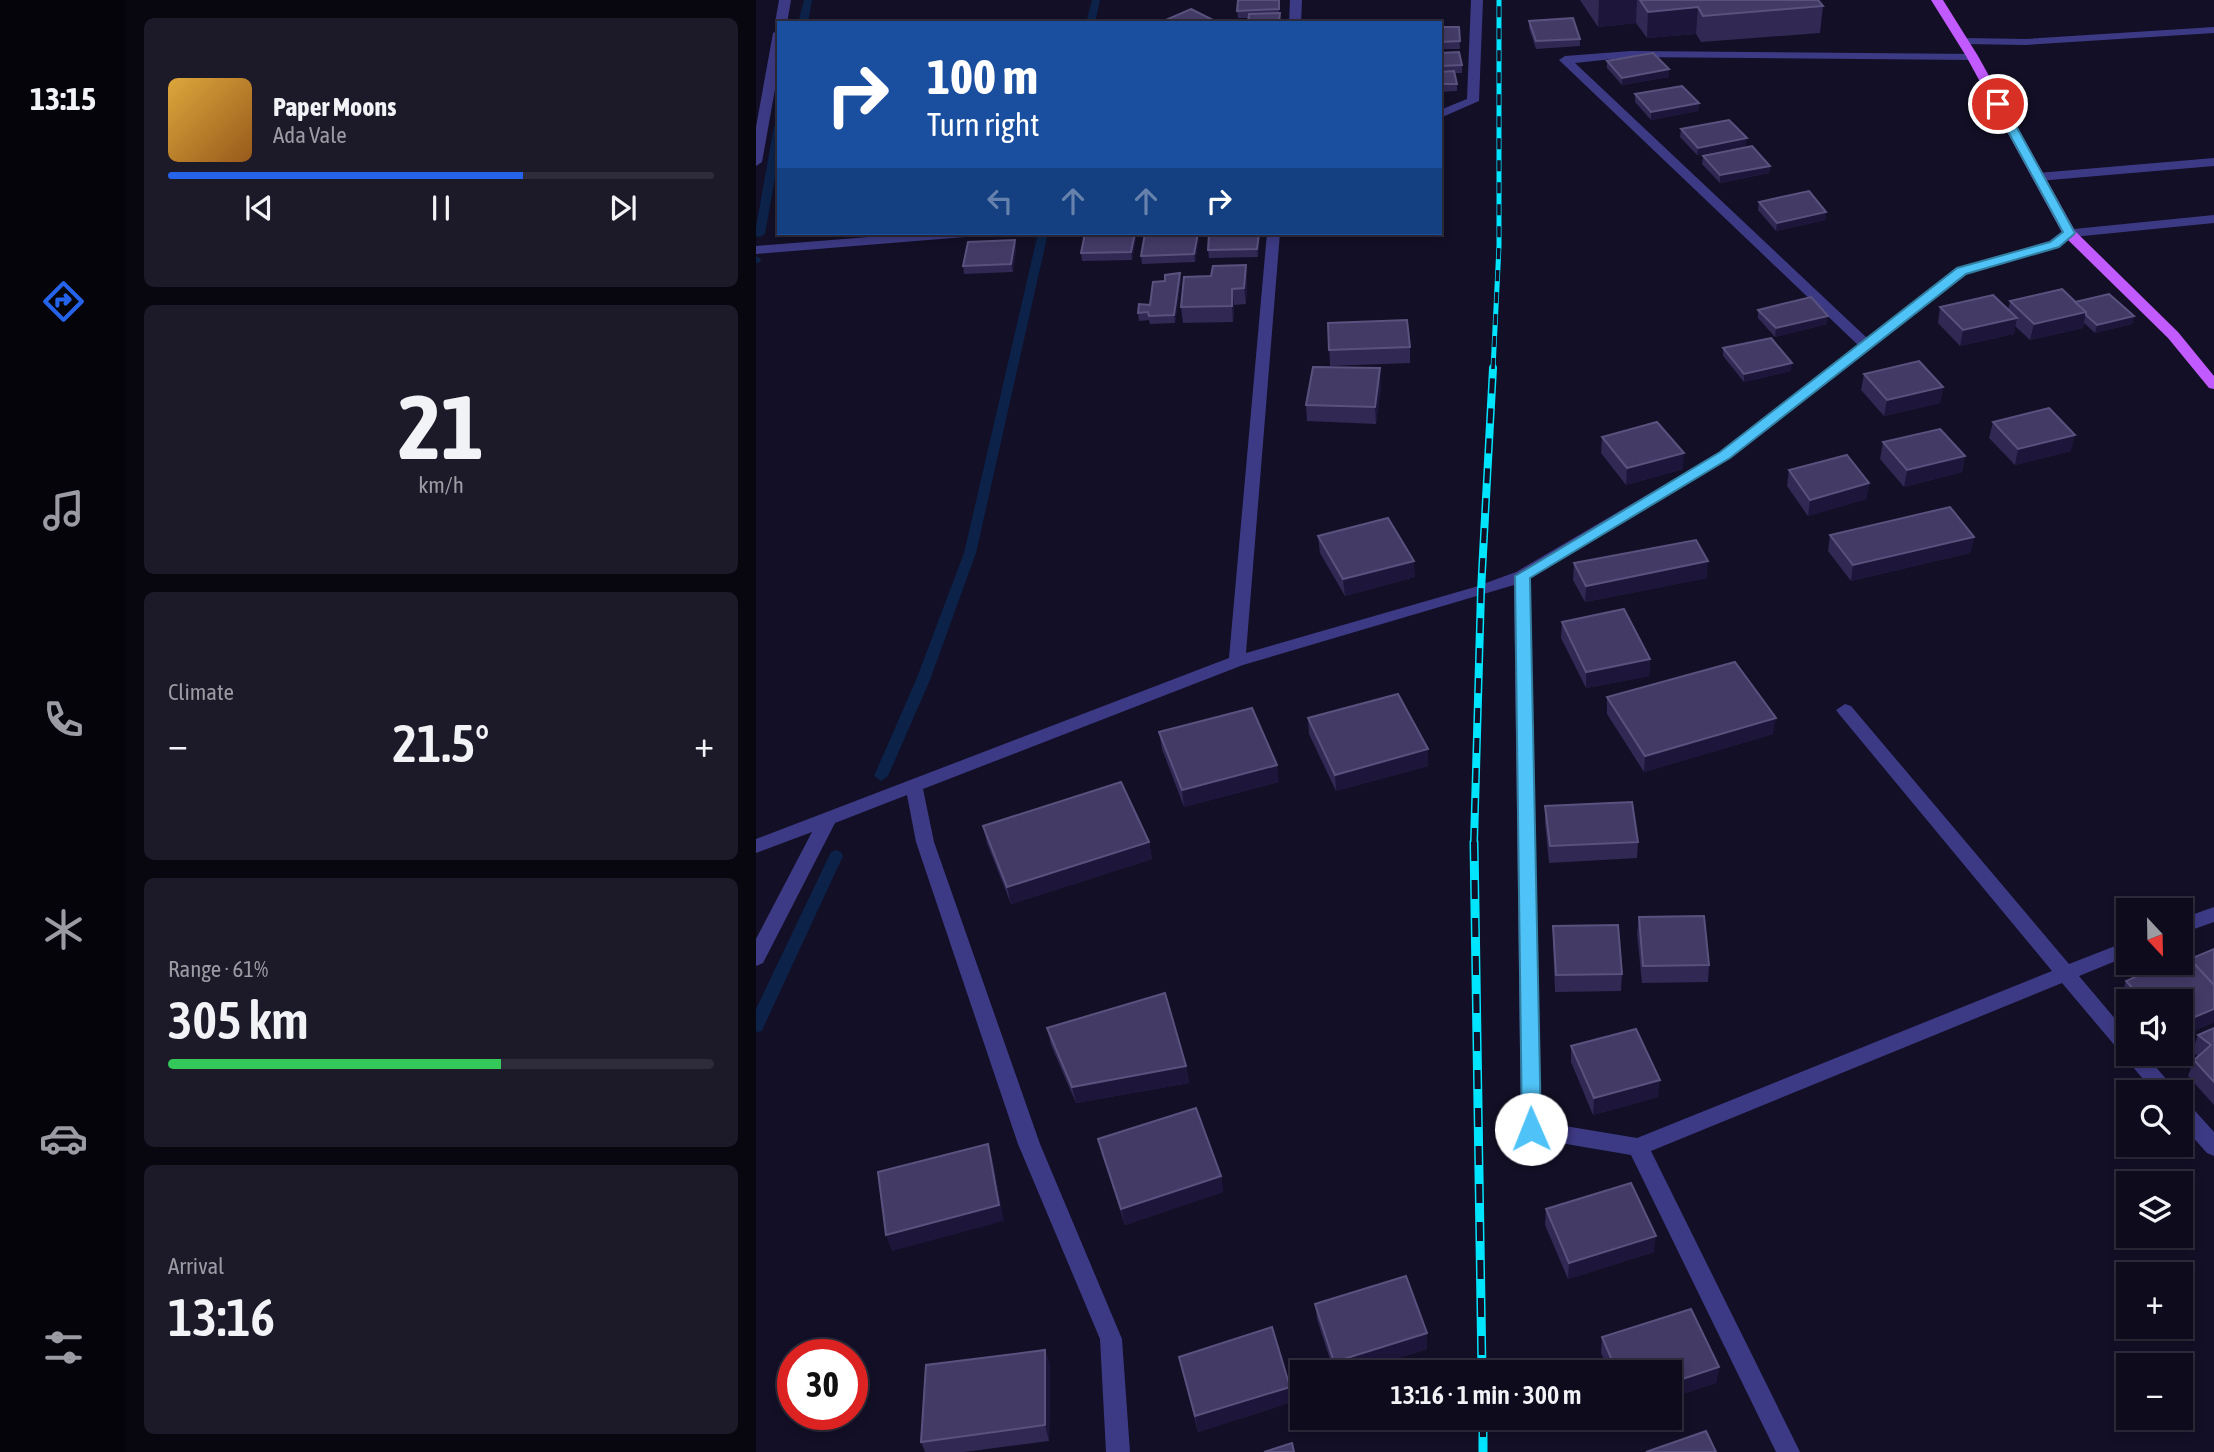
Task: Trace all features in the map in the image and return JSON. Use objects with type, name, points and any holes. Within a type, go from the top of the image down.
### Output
[{"type":"main road","points":[[1937,0],[1964,41],[2069,233],[2173,335],[2214,385]]},
{"type":"street","points":[[781,21],[785,0]]},
{"type":"street","points":[[1294,21],[1296,0]]},
{"type":"street","points":[[1442,113],[1473,101],[1477,0]]},
{"type":"street","points":[[1964,41],[2038,41],[2214,30]]},
{"type":"street","points":[[756,162],[777,44]]},
{"type":"street","points":[[1865,344],[1565,60],[1631,54],[1972,56]]},
{"type":"street","points":[[2038,177],[2214,162]]},
{"type":"street","points":[[756,846],[1237,661],[1481,591],[1522,576],[1725,455],[1962,271],[2054,244],[2069,233],[2214,219]]},
{"type":"street","points":[[756,250],[940,235]]},
{"type":"street","points":[[1237,661],[1273,235]]},
{"type":"street","points":[[1522,576],[1531,1129],[1638,1147],[2116,953]]},
{"type":"street","points":[[1845,710],[2116,1034]]},
{"type":"street","points":[[914,787],[925,842],[1029,1143],[1111,1339],[1118,1452]]},
{"type":"street","points":[[756,958],[827,820]]},
{"type":"street","points":[[2193,922],[2214,914]]},
{"type":"street","points":[[2143,1066],[2156,1080]]},
{"type":"street","points":[[2193,1123],[2214,1147]]},
{"type":"street","points":[[1638,1147],[1788,1452]]},
{"type":"building","points":[[1238,0],[1279,0],[1279,9],[1237,11]]},
{"type":"building","points":[[1640,0],[1818,0],[1823,6],[1703,16],[1698,7],[1648,12]]},
{"type":"building","points":[[1191,9],[1215,21],[1164,21]]},
{"type":"building","points":[[1280,13],[1279,21],[1248,21],[1249,14]]},
{"type":"building","points":[[1573,18],[1580,39],[1536,41],[1529,21]]},
{"type":"building","points":[[1442,27],[1459,27],[1460,41],[1442,42]]},
{"type":"building","points":[[1459,52],[1462,65],[1442,66],[1442,53]]},
{"type":"building","points":[[1653,53],[1669,69],[1622,78],[1607,61]]},
{"type":"building","points":[[1454,71],[1457,84],[1442,84],[1442,72]]},
{"type":"building","points":[[1682,86],[1699,103],[1651,112],[1635,94]]},
{"type":"building","points":[[1729,120],[1747,138],[1698,148],[1681,129]]},
{"type":"building","points":[[1752,146],[1770,166],[1720,175],[1703,156]]},
{"type":"building","points":[[1809,191],[1826,212],[1777,223],[1759,202]]},
{"type":"building","points":[[1085,235],[1135,235],[1131,252],[1081,253]]},
{"type":"building","points":[[1145,235],[1198,235],[1194,254],[1141,256]]},
{"type":"building","points":[[1209,235],[1259,235],[1257,249],[1208,250]]},
{"type":"building","points":[[1015,240],[1011,264],[963,266],[968,242]]},
{"type":"building","points":[[1246,265],[1244,288],[1232,289],[1232,306],[1181,307],[1184,277],[1211,276],[1213,266]]},
{"type":"building","points":[[1180,273],[1174,315],[1149,316],[1148,312],[1138,313],[1139,304],[1150,305],[1153,282],[1165,281],[1165,275]]},
{"type":"building","points":[[2062,289],[2086,312],[2034,324],[2010,301]]},
{"type":"building","points":[[2109,294],[2134,316],[2097,325],[2075,302]]},
{"type":"building","points":[[1993,295],[2017,318],[1963,330],[1940,307]]},
{"type":"building","points":[[1811,297],[1828,316],[1776,328],[1758,310]]},
{"type":"building","points":[[1407,320],[1410,347],[1329,350],[1328,323]]},
{"type":"building","points":[[1771,338],[1792,363],[1744,374],[1723,348]]},
{"type":"building","points":[[1919,361],[1943,387],[1887,400],[1864,374]]},
{"type":"building","points":[[1313,367],[1380,368],[1375,407],[1306,405]]},
{"type":"building","points":[[2049,408],[2075,435],[2018,449],[1993,422]]},
{"type":"building","points":[[1657,422],[1684,453],[1627,468],[1602,437]]},
{"type":"building","points":[[1940,429],[1965,456],[1907,470],[1883,442]]},
{"type":"building","points":[[1847,455],[1869,483],[1810,500],[1789,470]]},
{"type":"building","points":[[1950,507],[1974,537],[1853,565],[1830,535]]},
{"type":"building","points":[[1388,518],[1414,561],[1343,579],[1318,536]]},
{"type":"building","points":[[1696,540],[1708,561],[1586,586],[1574,563]]},
{"type":"building","points":[[1624,609],[1650,659],[1586,672],[1562,622]]},
{"type":"building","points":[[1735,662],[1776,718],[1645,756],[1607,697]]},
{"type":"building","points":[[1398,694],[1428,749],[1335,775],[1308,718]]},
{"type":"building","points":[[1252,708],[1277,765],[1182,790],[1159,732]]},
{"type":"building","points":[[1121,782],[1149,842],[1007,887],[983,826]]},
{"type":"building","points":[[1632,802],[1638,842],[1550,846],[1545,806]]},
{"type":"building","points":[[1704,916],[1709,965],[1643,966],[1639,917]]},
{"type":"building","points":[[1618,925],[1622,974],[1556,975],[1553,926]]},
{"type":"building","points":[[2214,949],[2214,985],[2193,962],[2193,958]]},
{"type":"building","points":[[2193,962],[2214,985],[2214,1009],[2193,1018],[2193,989],[2133,989],[2126,981],[2140,975],[2193,975]]},
{"type":"building","points":[[1165,993],[1186,1066],[1072,1087],[1047,1028]]},
{"type":"building","points":[[2214,1028],[2214,1082],[2194,1060],[2211,1045],[2198,1035]]},
{"type":"building","points":[[1636,1029],[1660,1080],[1594,1098],[1571,1046]]},
{"type":"building","points":[[1196,1108],[1221,1176],[1121,1209],[1098,1139]]},
{"type":"building","points":[[988,1144],[999,1205],[886,1235],[878,1172]]},
{"type":"building","points":[[1631,1183],[1656,1236],[1569,1263],[1546,1209]]},
{"type":"building","points":[[1406,1276],[1427,1333],[1333,1360],[1315,1304]]},
{"type":"building","points":[[1691,1309],[1719,1367],[1682,1379],[1682,1360],[1612,1360],[1602,1337]]},
{"type":"building","points":[[1272,1327],[1290,1387],[1195,1416],[1179,1357]]},
{"type":"building","points":[[1045,1350],[1045,1425],[921,1442],[926,1365]]},
{"type":"building","points":[[1706,1431],[1716,1452],[1646,1452]]},
{"type":"building","points":[[1292,1443],[1294,1452],[1264,1452]]},
{"type":"waterway","points":[[803,21],[808,0]]},
{"type":"waterway","points":[[1091,21],[1096,0]]},
{"type":"waterway","points":[[760,234],[777,137]]},
{"type":"waterway","points":[[881,776],[923,680],[970,553],[1043,235]]},
{"type":"waterway","points":[[756,1026],[836,856]]},
{"type":"railway","points":[[1493,369],[1499,246],[1499,0]]},
{"type":"railway","points":[[1474,843],[1481,591],[1493,368]]},
{"type":"railway","points":[[1474,843],[1482,1360]]},
{"type":"railway","points":[[1483,1430],[1483,1452]]},
{"type":"route","points":[[1531,1129],[1522,576],[1725,455],[1962,271],[2054,244],[2069,233],[1998,104]]}]
